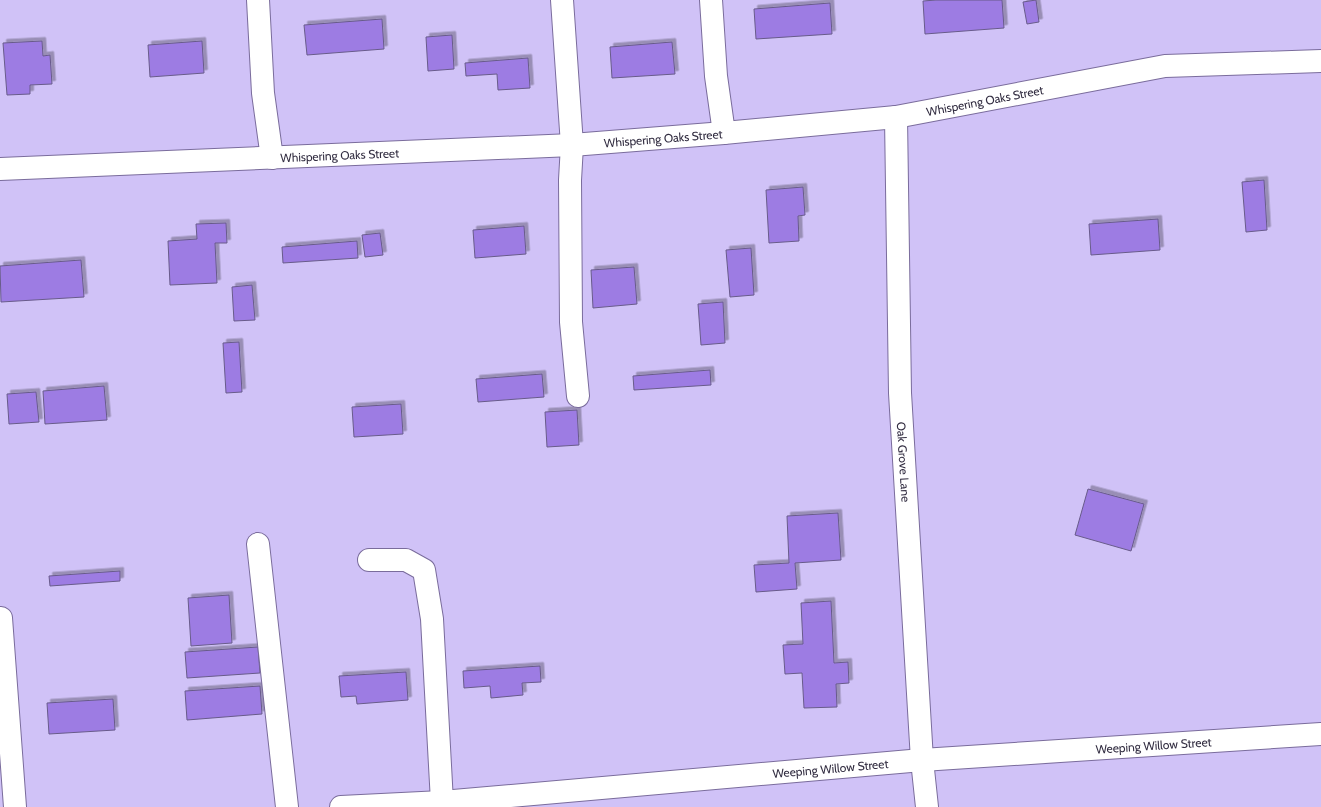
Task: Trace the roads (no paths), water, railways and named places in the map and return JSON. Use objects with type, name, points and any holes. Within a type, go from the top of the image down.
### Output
[{"type":"street","points":[[258,0],[263,93],[272,158]]},
{"type":"street","points":[[562,0],[572,145],[569,258],[570,322],[578,396]]},
{"type":"street","points":[[711,0],[716,76],[724,133]]},
{"type":"street","name":"Whispering Oaks Street","points":[[0,169],[572,145],[724,133],[896,117],[1165,66],[1321,61]]},
{"type":"street","name":"Oak Grove Lane","points":[[896,117],[900,393],[922,760],[927,807]]},
{"type":"street","points":[[258,544],[287,807]]},
{"type":"street","points":[[369,560],[406,560],[424,570],[432,619],[442,802]]},
{"type":"street","points":[[1,618],[15,807]]},
{"type":"street","name":"Weeping Willow Street","points":[[341,807],[442,802],[922,760],[1321,734]]}]
